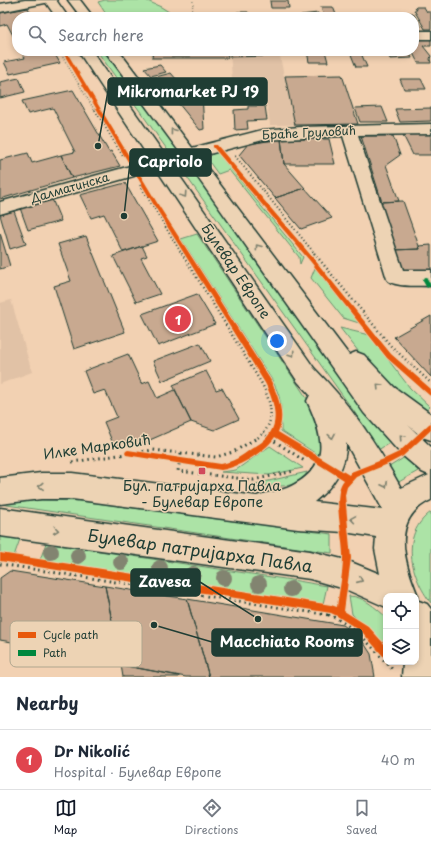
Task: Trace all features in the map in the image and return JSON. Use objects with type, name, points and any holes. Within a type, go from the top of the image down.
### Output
[{"type":"main road","points":[[0,8],[45,0]]},
{"type":"main road","points":[[50,0],[58,12]]},
{"type":"main road","points":[[74,0],[83,12]]},
{"type":"main road","points":[[419,35],[431,35]]},
{"type":"main road","name":"Булевар Европе","points":[[89,56],[163,162],[306,375],[357,436],[371,458],[395,518]]},
{"type":"main road","points":[[116,56],[190,154],[373,404],[410,446],[431,463]]},
{"type":"main road","name":"Браће Груловић","points":[[190,154],[250,137],[273,133],[431,129]]},
{"type":"main road","points":[[349,131],[394,274],[399,278],[428,282]]},
{"type":"main road","name":"Далматинска","points":[[0,208],[163,162]]},
{"type":"main road","points":[[281,279],[295,286],[307,299],[347,353],[386,394],[431,429]]},
{"type":"main road","points":[[242,508],[273,505],[293,500],[308,491],[322,477],[330,464],[334,450],[333,434],[306,375]]},
{"type":"main road","points":[[0,491],[41,486],[72,486],[298,515],[344,518],[395,518]]},
{"type":"main road","points":[[402,593],[393,574],[390,561],[389,548],[395,518],[414,494],[431,487]]},
{"type":"main road","name":"Булевар патријарха Павла","points":[[0,522],[310,565],[350,576],[389,593]]},
{"type":"main road","points":[[419,618],[431,631]]},
{"type":"main road","points":[[407,674],[412,665]]},
{"type":"path","points":[[192,12],[193,0]]},
{"type":"path","points":[[61,56],[268,381],[276,400],[277,421]]},
{"type":"path","points":[[67,56],[266,392],[270,410],[270,421],[263,433],[269,441],[307,463]]},
{"type":"path","points":[[225,144],[390,346],[431,383]]},
{"type":"path","points":[[276,218],[344,301]]},
{"type":"path","points":[[269,441],[274,434],[295,446]]},
{"type":"path","points":[[128,453],[152,457]]},
{"type":"path","points":[[181,453],[178,471],[253,480],[298,470]]},
{"type":"path","points":[[173,460],[187,462]]},
{"type":"path","points":[[0,557],[331,609],[340,613]]},
{"type":"path","points":[[0,564],[329,615],[345,621],[362,634],[375,652],[407,674]]},
{"type":"path","points":[[329,615],[331,609]]},
{"type":"path","points":[[365,629],[383,650]]},
{"type":"shaded area","points":[[230,56],[280,56],[284,76],[342,75],[358,124],[270,125],[267,105],[234,106]]},
{"type":"shaded area","points":[[11,300],[32,372],[0,384],[0,303]]},
{"type":"green space","points":[[105,0],[145,0],[169,12],[105,12],[98,2]]},
{"type":"green space","points":[[101,56],[109,56],[391,442],[378,450],[365,427]]},
{"type":"green space","points":[[216,151],[303,257],[300,264],[299,257],[229,170],[218,174],[210,163],[210,157]]},
{"type":"green space","points":[[197,234],[314,409],[321,425],[321,457],[281,431],[280,399],[276,387],[181,239]]},
{"type":"green space","points":[[315,268],[359,323],[343,318],[311,278]]},
{"type":"green space","points":[[340,328],[369,335],[410,388],[430,407],[422,414],[366,361]]},
{"type":"green space","points":[[270,446],[303,468],[269,475],[221,472],[236,470]]},
{"type":"green space","points":[[405,457],[418,471],[397,483],[389,467]]},
{"type":"green space","points":[[307,472],[303,478],[292,485],[277,486],[256,484]]},
{"type":"green space","points":[[42,500],[81,501],[332,534],[332,553],[0,504]]},
{"type":"green space","points":[[431,512],[431,603],[418,581],[414,569],[412,544],[415,532],[421,521]]},
{"type":"green space","points":[[0,536],[20,539],[14,556],[0,554]]},
{"type":"green space","points":[[46,543],[327,586],[323,604],[40,560]]},
{"type":"green space","points":[[349,596],[364,600],[383,614],[383,644],[352,614]]},
{"type":"building","points":[[270,1],[288,1],[289,8],[271,8]]},
{"type":"building","points":[[321,7],[333,7],[335,12],[322,12]]},
{"type":"building","points":[[415,7],[424,7],[427,12],[431,12],[431,29],[425,29],[419,19],[419,12],[415,12],[414,10],[417,10]]},
{"type":"building","points":[[28,8],[30,12],[12,12],[12,34],[7,24],[0,26],[0,13]]},
{"type":"building","points":[[431,39],[431,46],[423,46],[431,56],[431,63],[418,63],[414,56],[419,56],[419,40]]},
{"type":"building","points":[[24,56],[56,56],[60,63],[10,74],[4,62],[25,58]]},
{"type":"building","points":[[152,56],[228,56],[228,58],[152,58]]},
{"type":"building","points":[[230,56],[271,56],[230,57]]},
{"type":"building","points":[[308,56],[326,56],[328,62],[309,62]]},
{"type":"building","points":[[352,56],[362,56],[367,67],[356,67]]},
{"type":"building","points":[[389,56],[411,56],[412,58],[390,59]]},
{"type":"building","points":[[160,65],[166,72],[151,76],[144,68]]},
{"type":"building","points":[[171,73],[188,90],[169,95],[152,78]]},
{"type":"building","points":[[342,75],[358,124],[295,125],[285,76]]},
{"type":"building","points":[[19,78],[25,92],[0,98],[0,82]]},
{"type":"building","points":[[400,79],[421,79],[426,89],[404,89]]},
{"type":"building","points":[[73,90],[109,152],[111,151],[120,166],[72,178],[61,155],[75,152],[53,108],[28,114],[22,101]]},
{"type":"building","points":[[202,94],[204,129],[200,130],[174,98],[185,95]]},
{"type":"building","points":[[248,106],[265,106],[267,120],[247,121],[248,129],[235,130],[234,110],[248,109]]},
{"type":"building","points":[[382,107],[388,122],[360,122],[355,108]]},
{"type":"building","points":[[431,108],[431,121],[400,122],[395,109]]},
{"type":"building","points":[[431,134],[431,155],[413,155],[403,135]]},
{"type":"building","points":[[361,136],[393,136],[400,155],[386,165],[399,201],[382,202]]},
{"type":"building","points":[[281,139],[329,139],[335,164],[284,164]]},
{"type":"building","points":[[281,139],[284,164],[305,188],[275,198],[239,155],[248,144]]},
{"type":"building","points":[[28,153],[32,163],[61,155],[72,178],[0,199],[0,160]]},
{"type":"building","points":[[125,183],[158,241],[123,252],[104,214],[91,218],[80,195]]},
{"type":"building","points":[[305,188],[332,218],[301,229],[275,198]]},
{"type":"building","points":[[52,199],[61,221],[28,230],[20,208]]},
{"type":"building","points":[[403,201],[420,249],[393,250],[378,202]]},
{"type":"building","points":[[14,211],[26,244],[10,249],[0,215]]},
{"type":"building","points":[[0,233],[10,266],[0,269]]},
{"type":"building","points":[[86,236],[125,332],[74,349],[54,286],[71,281],[58,244]]},
{"type":"building","points":[[431,245],[431,274],[401,274],[393,250],[420,249],[419,246]]},
{"type":"building","points":[[142,246],[147,256],[141,258],[160,294],[136,302],[113,256]]},
{"type":"building","points":[[197,294],[215,324],[158,346],[142,314]]},
{"type":"building","points":[[431,316],[431,377],[394,337]]},
{"type":"building","points":[[200,343],[210,361],[162,381],[153,361]]},
{"type":"building","points":[[128,354],[142,384],[149,381],[157,398],[175,390],[191,422],[136,446],[133,438],[114,446],[104,422],[117,417],[105,390],[93,394],[84,371]]},
{"type":"building","points":[[206,371],[216,390],[222,388],[239,419],[214,430],[191,422],[173,385]]},
{"type":"building","points":[[10,571],[105,586],[112,621],[10,621],[10,642],[0,640],[0,578]]},
{"type":"building","points":[[105,586],[187,599],[209,677],[186,677],[132,667],[142,667],[142,621],[112,621]]},
{"type":"building","points":[[187,599],[343,625],[360,637],[371,654],[375,677],[209,677]]},
{"type":"building","points":[[121,667],[132,667],[179,676],[179,677],[123,677]]},
{"type":"marked path","points":[[424,278],[431,290]]},
{"type":"cycle path","name":"Илке Марковић","points":[[67,56],[157,207],[268,381],[277,408],[278,415],[276,429],[271,438],[237,463],[230,466],[221,467],[128,453]]},
{"type":"cycle path","points":[[215,146],[312,260],[389,356],[431,393]]},
{"type":"cycle path","points":[[383,650],[365,629],[340,613],[347,558],[341,495],[344,485],[354,474],[386,462],[401,454],[431,426]]},
{"type":"cycle path","points":[[274,433],[349,479]]},
{"type":"cycle path","points":[[0,557],[331,609],[340,613]]},
{"type":"place","name":"Mikromarket PJ 19","points":[[98,146]]},
{"type":"place","name":"Capriolo","points":[[124,216]]},
{"type":"place","name":"Dr Nikolić","points":[[178,319]]},
{"type":"place","name":"Бул. патријарха Павла - Булевар Европе","points":[[202,471]]},
{"type":"place","name":"Zavesa","points":[[258,619]]},
{"type":"place","name":"Macchiato Rooms","points":[[154,625]]}]
